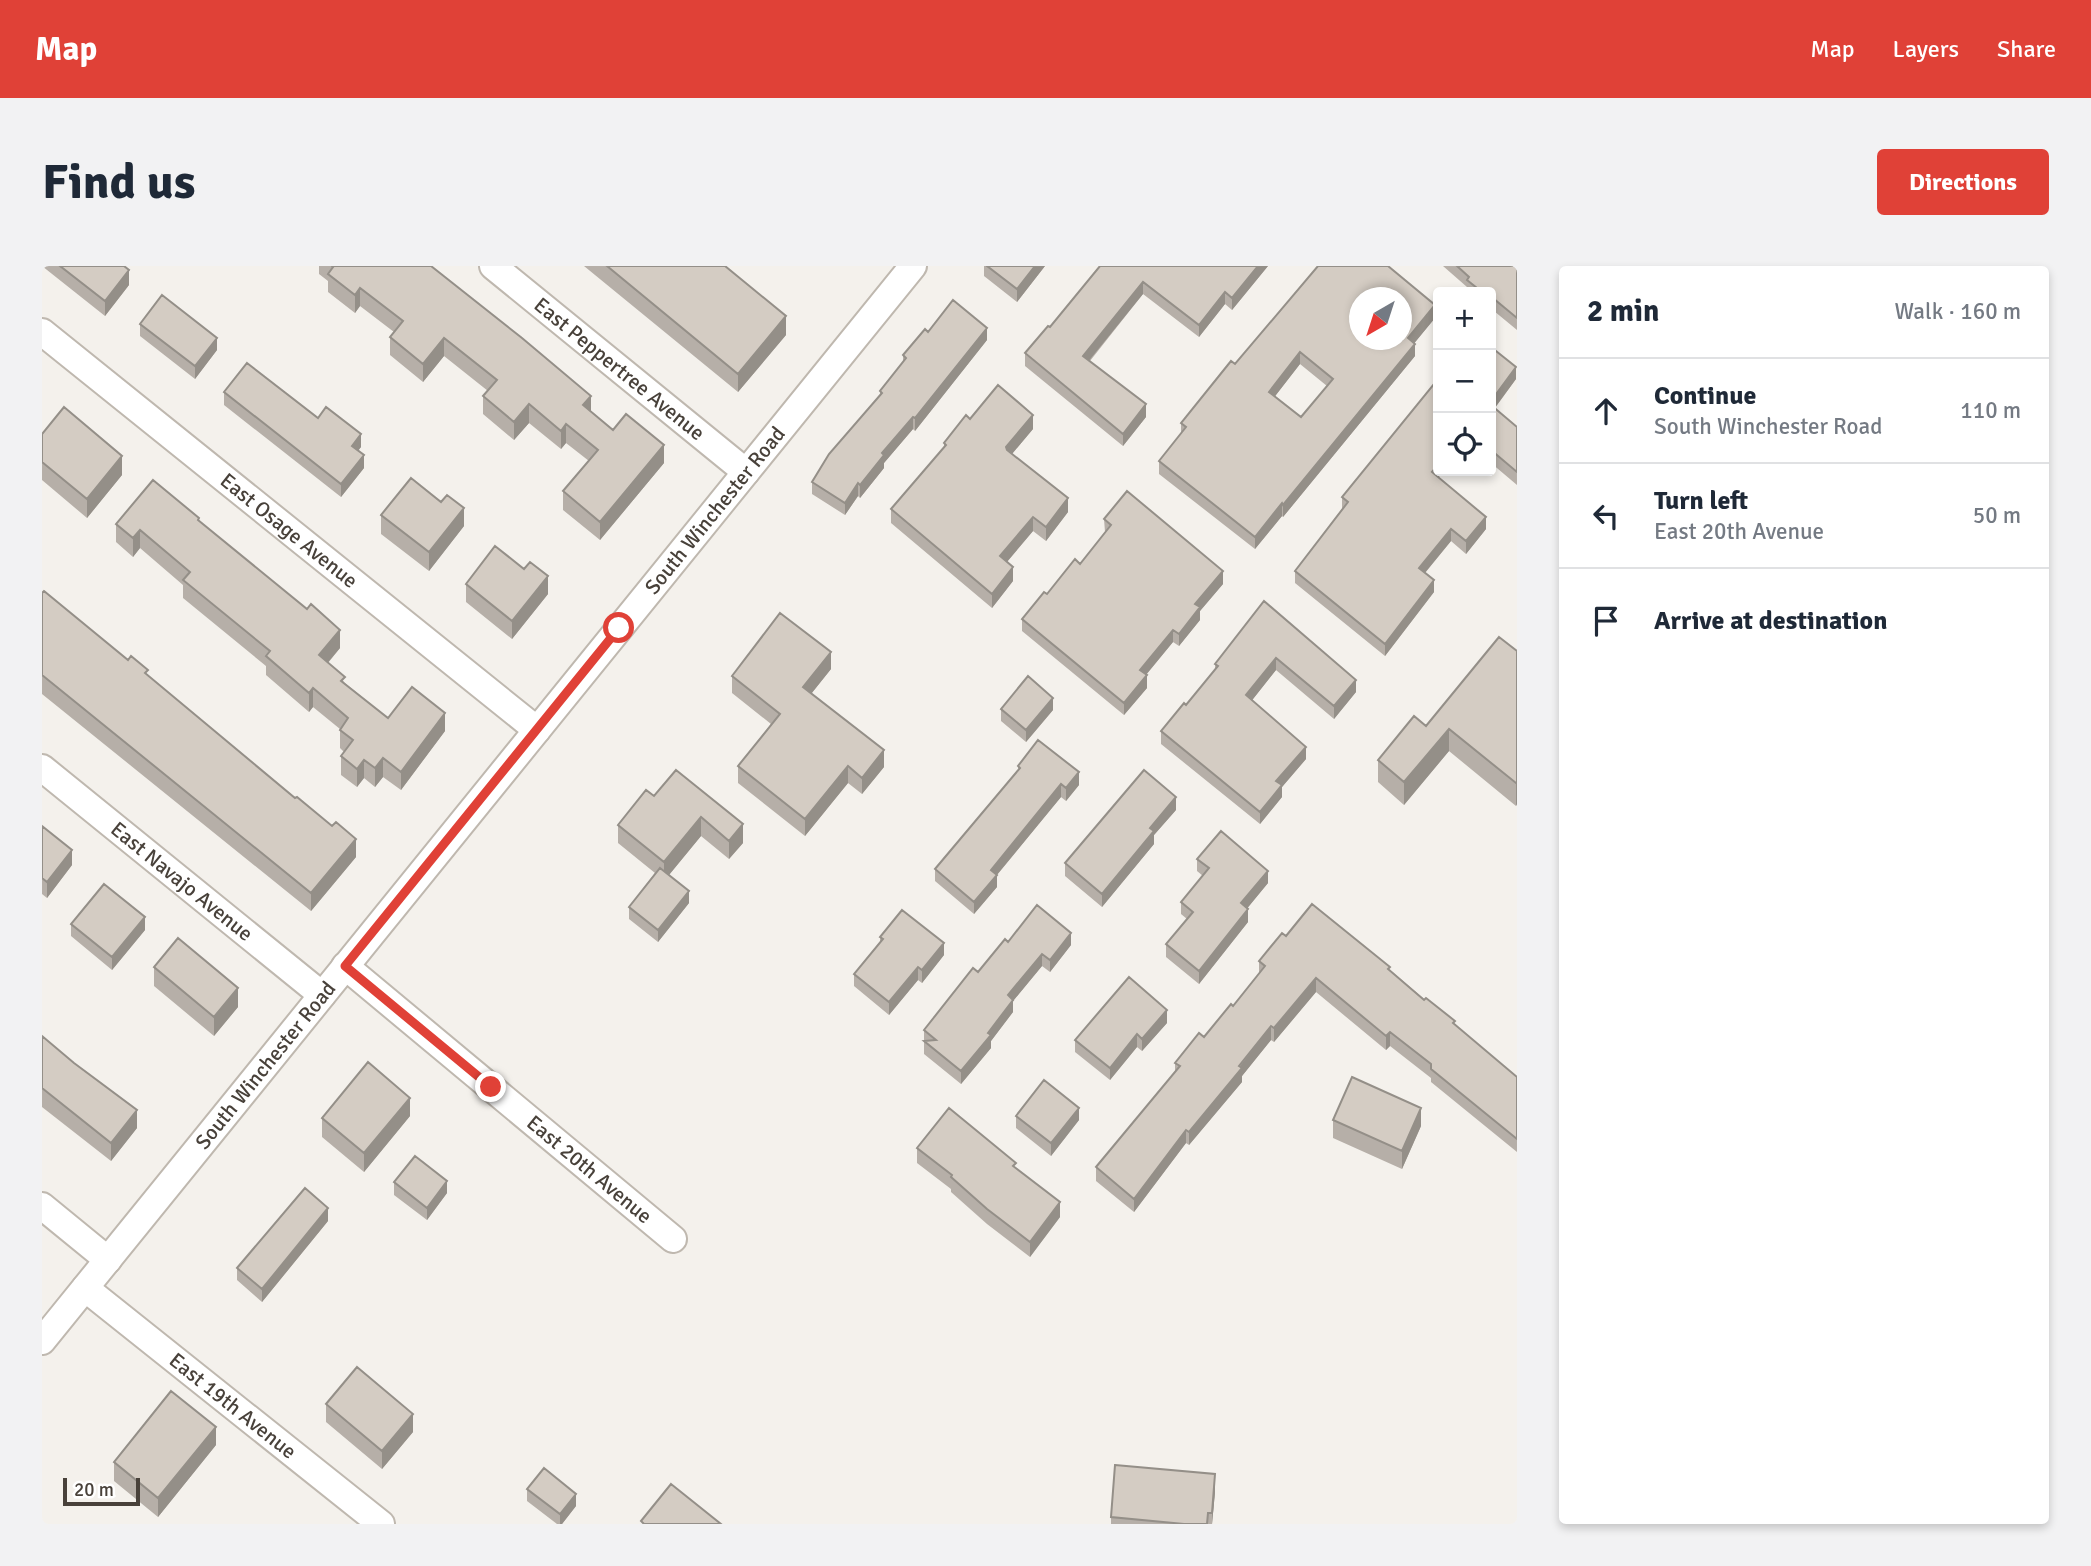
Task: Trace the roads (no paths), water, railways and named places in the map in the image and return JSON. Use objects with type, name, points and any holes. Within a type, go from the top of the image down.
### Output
[{"type":"street","name":"East Peppertree Avenue","points":[[493,266],[746,472]]},
{"type":"street","name":"South Winchester Road","points":[[42,1340],[913,266]]},
{"type":"street","name":"East Osage Avenue","points":[[42,332],[537,730]]},
{"type":"street","name":"East Navajo Avenue","points":[[42,768],[322,995]]},
{"type":"street","name":"East 20th Avenue","points":[[345,966],[673,1239]]},
{"type":"street","points":[[42,1206],[108,1259]]},
{"type":"street","name":"East 19th Avenue","points":[[85,1288],[381,1524]]}]
